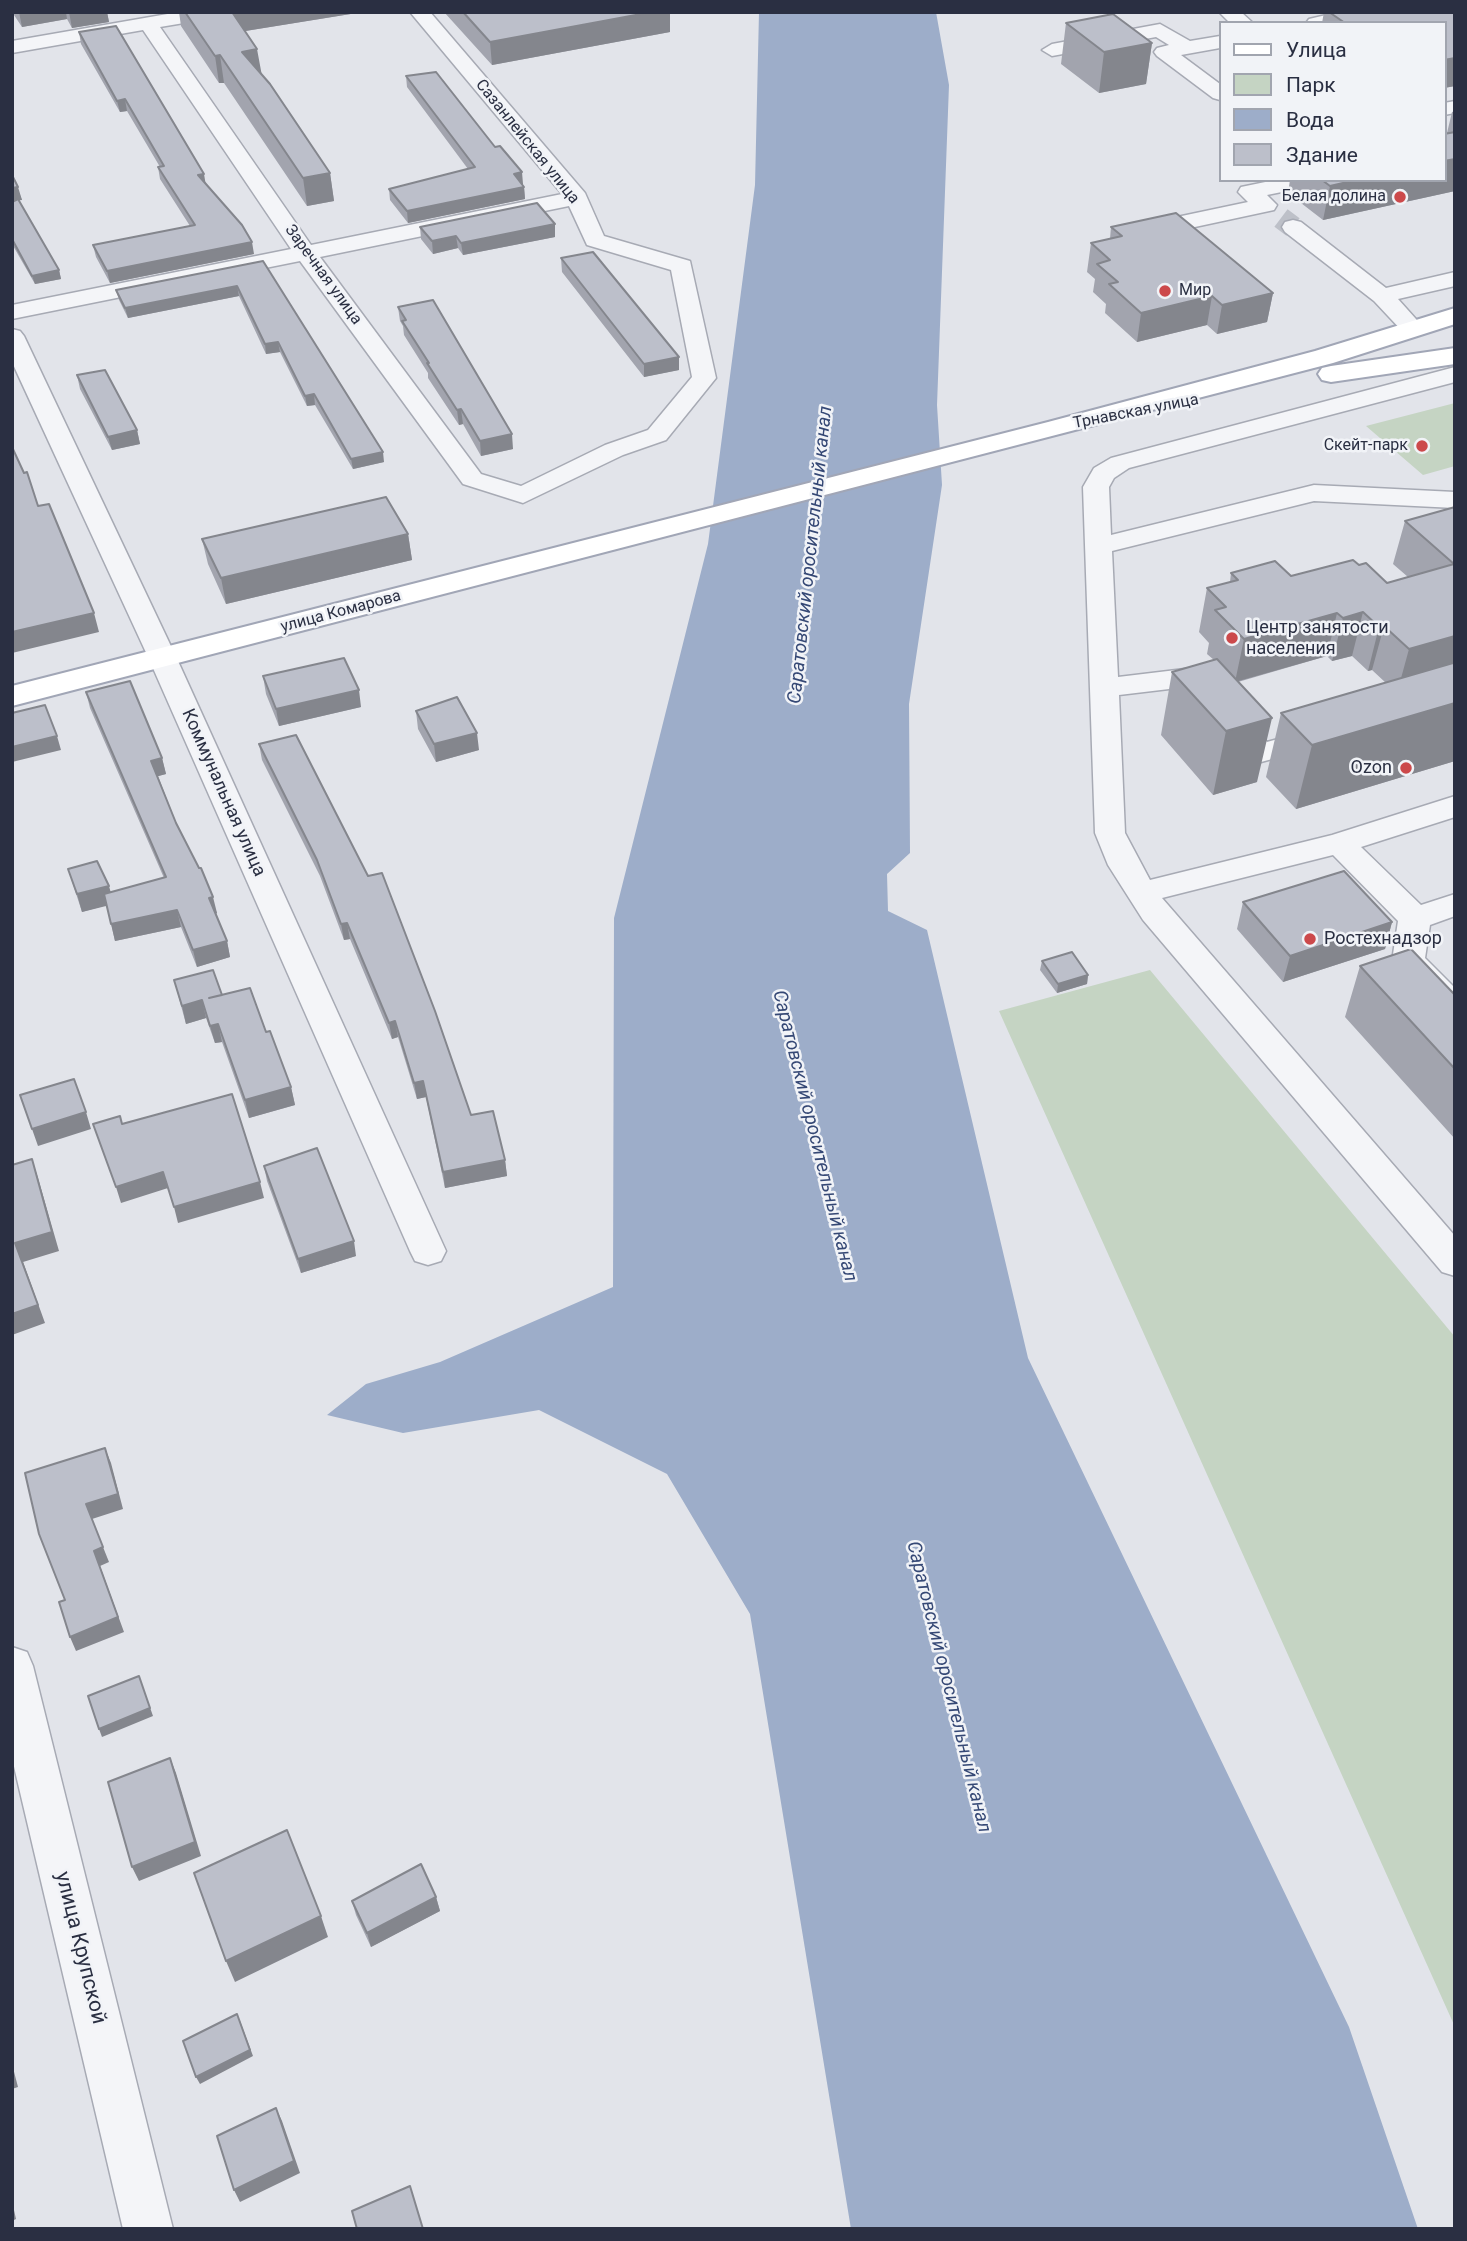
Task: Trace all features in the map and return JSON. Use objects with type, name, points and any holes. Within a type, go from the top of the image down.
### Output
[{"type":"main road","name":"Трнавская улица","points":[[1058,428],[1324,357],[1412,328],[1449,326]]},
{"type":"main road","name":"Трнавская улица","points":[[1058,428],[1339,373],[1455,356]]},
{"type":"main road","name":"улица Комарова","points":[[12,696],[1058,428]]},
{"type":"street","points":[[12,47],[214,12]]},
{"type":"street","name":"Сазанлейская улица","points":[[419,12],[577,198],[595,240],[682,266],[704,378],[657,435],[614,450],[523,495]]},
{"type":"street","points":[[1325,21],[1368,12]]},
{"type":"street","name":"Заречная улица","points":[[148,24],[305,252],[472,479],[523,495]]},
{"type":"street","points":[[1052,50],[1160,30],[1186,48]]},
{"type":"street","points":[[1218,42],[1164,52],[1218,92]]},
{"type":"street","points":[[1298,182],[1249,192],[1382,296],[1412,328]]},
{"type":"street","points":[[12,312],[577,198]]},
{"type":"street","points":[[1128,234],[1280,216]]},
{"type":"street","points":[[1382,296],[1455,279]]},
{"type":"street","name":"Коммунальная улица","points":[[12,337],[163,659],[428,1251]]},
{"type":"street","points":[[1339,373],[1360,376],[1374,382],[1377,389],[1370,399]]},
{"type":"street","points":[[1455,374],[1370,399],[1120,463],[1103,473],[1096,487],[1110,833],[1141,893],[1455,1262]]},
{"type":"street","points":[[1097,547],[1314,493],[1455,500]]},
{"type":"street","points":[[1103,688],[1193,677],[1261,753],[1341,730]]},
{"type":"street","points":[[1141,893],[1339,843],[1455,806]]},
{"type":"street","points":[[1339,843],[1415,918]]},
{"type":"street","points":[[1415,918],[1455,905]]},
{"type":"street","points":[[1415,918],[1408,961],[1455,1008]]},
{"type":"street","name":"улица Крупской","points":[[12,1666],[148,2229]]},
{"type":"green space","name":"Скейт-парк","points":[[1455,403],[1455,466],[1423,475],[1366,426]]},
{"type":"green space","points":[[1150,970],[1455,1337],[1455,2027],[999,1011]]},
{"type":"water","name":"Саратовский оросительный канал","points":[[759,12],[936,12],[949,85],[937,405],[942,485],[909,704],[910,853],[887,874],[888,911],[927,930],[1028,1358],[1349,2027],[1418,2229],[851,2229],[750,1614],[667,1474],[539,1410],[403,1433],[327,1415],[366,1384],[440,1362],[613,1287],[614,918],[708,544],[755,185]]},
{"type":"building","points":[[185,12],[232,12],[257,49],[242,52],[270,84],[330,173],[303,178],[220,55],[215,56]]},
{"type":"building","points":[[463,12],[652,12],[490,42]]},
{"type":"building","points":[[1329,12],[1455,12],[1455,58],[1446,60],[1446,21],[1342,21]]},
{"type":"building","points":[[1113,14],[1152,43],[1104,52],[1066,23]]},
{"type":"building","points":[[116,26],[204,174],[198,175],[242,225],[252,242],[107,271],[93,245],[195,225],[158,167],[164,166],[125,99],[117,101],[79,32]]},
{"type":"building","points":[[436,72],[495,147],[500,146],[522,172],[514,174],[524,187],[407,211],[389,189],[475,167],[406,76]]},
{"type":"building","points":[[1455,132],[1455,159],[1446,161],[1446,134]]},
{"type":"building","points":[[12,175],[18,187],[12,188]]},
{"type":"building","points":[[1325,182],[1347,182],[1330,186]]},
{"type":"building","points":[[18,199],[59,270],[32,276],[12,239],[12,202]]},
{"type":"building","points":[[537,203],[555,224],[461,243],[456,236],[432,241],[420,227]]},
{"type":"building","points":[[1176,213],[1273,293],[1222,305],[1212,296],[1141,313],[1109,284],[1118,282],[1097,264],[1110,260],[1091,243],[1122,236],[1111,227]]},
{"type":"building","points":[[593,252],[679,357],[644,364],[561,258]]},
{"type":"building","points":[[263,261],[383,452],[351,459],[314,394],[305,396],[278,342],[265,344],[237,286],[125,308],[116,290]]},
{"type":"building","points":[[433,300],[512,434],[480,441],[461,409],[457,410],[402,321],[406,320],[398,307]]},
{"type":"building","points":[[105,370],[137,430],[108,437],[77,375]]},
{"type":"building","points":[[12,447],[24,473],[27,472],[38,506],[49,504],[94,613],[12,632]]},
{"type":"building","points":[[386,497],[408,534],[221,578],[202,539]]},
{"type":"building","points":[[1455,507],[1455,636],[1409,649],[1384,626],[1379,627],[1363,612],[1343,618],[1337,613],[1244,639],[1215,610],[1226,607],[1207,588],[1238,580],[1231,573],[1275,561],[1291,576],[1353,560],[1359,565],[1366,563],[1387,583],[1454,564],[1405,521]]},
{"type":"building","points":[[344,658],[359,690],[276,709],[263,676]]},
{"type":"building","points":[[1217,659],[1272,718],[1226,731],[1172,672]]},
{"type":"building","points":[[1453,663],[1455,703],[1312,745],[1281,713]]},
{"type":"building","points":[[130,681],[162,758],[151,761],[176,823],[201,868],[213,897],[209,898],[227,941],[193,950],[177,910],[111,924],[104,894],[166,877],[86,692]]},
{"type":"building","points":[[457,697],[477,733],[434,744],[416,711]]},
{"type":"building","points":[[45,705],[57,736],[12,747],[12,713]]},
{"type":"building","points":[[296,735],[368,876],[382,873],[435,1011],[471,1115],[493,1111],[505,1160],[443,1172],[423,1081],[414,1083],[395,1021],[389,1023],[347,923],[341,924],[317,860],[259,744]]},
{"type":"building","points":[[97,861],[109,886],[77,894],[68,869]]},
{"type":"building","points":[[1344,871],[1392,922],[1290,956],[1243,902]]},
{"type":"building","points":[[1411,949],[1455,995],[1455,1069],[1360,966]]},
{"type":"building","points":[[1072,952],[1088,975],[1058,984],[1042,961]]},
{"type":"building","points":[[213,970],[222,995],[250,988],[291,1087],[245,1100],[218,1024],[210,1026],[202,1000],[182,1006],[174,980]]},
{"type":"building","points":[[74,1079],[86,1112],[32,1129],[20,1095]]},
{"type":"building","points":[[232,1094],[260,1182],[174,1207],[163,1172],[116,1187],[93,1124],[120,1116],[122,1124]]},
{"type":"building","points":[[317,1148],[354,1241],[298,1259],[264,1166]]},
{"type":"building","points":[[32,1159],[52,1232],[15,1243],[38,1305],[12,1314],[12,1165]]},
{"type":"building","points":[[105,1448],[118,1494],[86,1504],[103,1547],[94,1551],[118,1617],[70,1637],[59,1602],[65,1600],[39,1534],[25,1473]]},
{"type":"building","points":[[139,1676],[150,1708],[99,1729],[88,1696]]},
{"type":"building","points":[[170,1758],[195,1842],[132,1867],[108,1782]]},
{"type":"building","points":[[287,1830],[321,1916],[226,1961],[194,1873]]},
{"type":"building","points":[[421,1864],[436,1897],[367,1933],[352,1901]]},
{"type":"building","points":[[237,2014],[250,2050],[196,2077],[183,2041]]},
{"type":"building","points":[[276,2108],[294,2161],[234,2190],[217,2136]]},
{"type":"building","points":[[410,2186],[423,2229],[357,2229],[352,2211]]},
{"type":"tunnel","points":[[1281,218],[1293,227]]},
{"type":"place","name":"Белая долина","points":[[1400,197]]},
{"type":"place","name":"Мир","points":[[1165,291]]},
{"type":"place","name":"Скейт-парк","points":[[1422,446]]},
{"type":"place","name":"Центр занятости населения","points":[[1232,638]]},
{"type":"place","name":"Ozon","points":[[1406,768]]},
{"type":"place","name":"Ростехнадзор","points":[[1310,939]]}]
